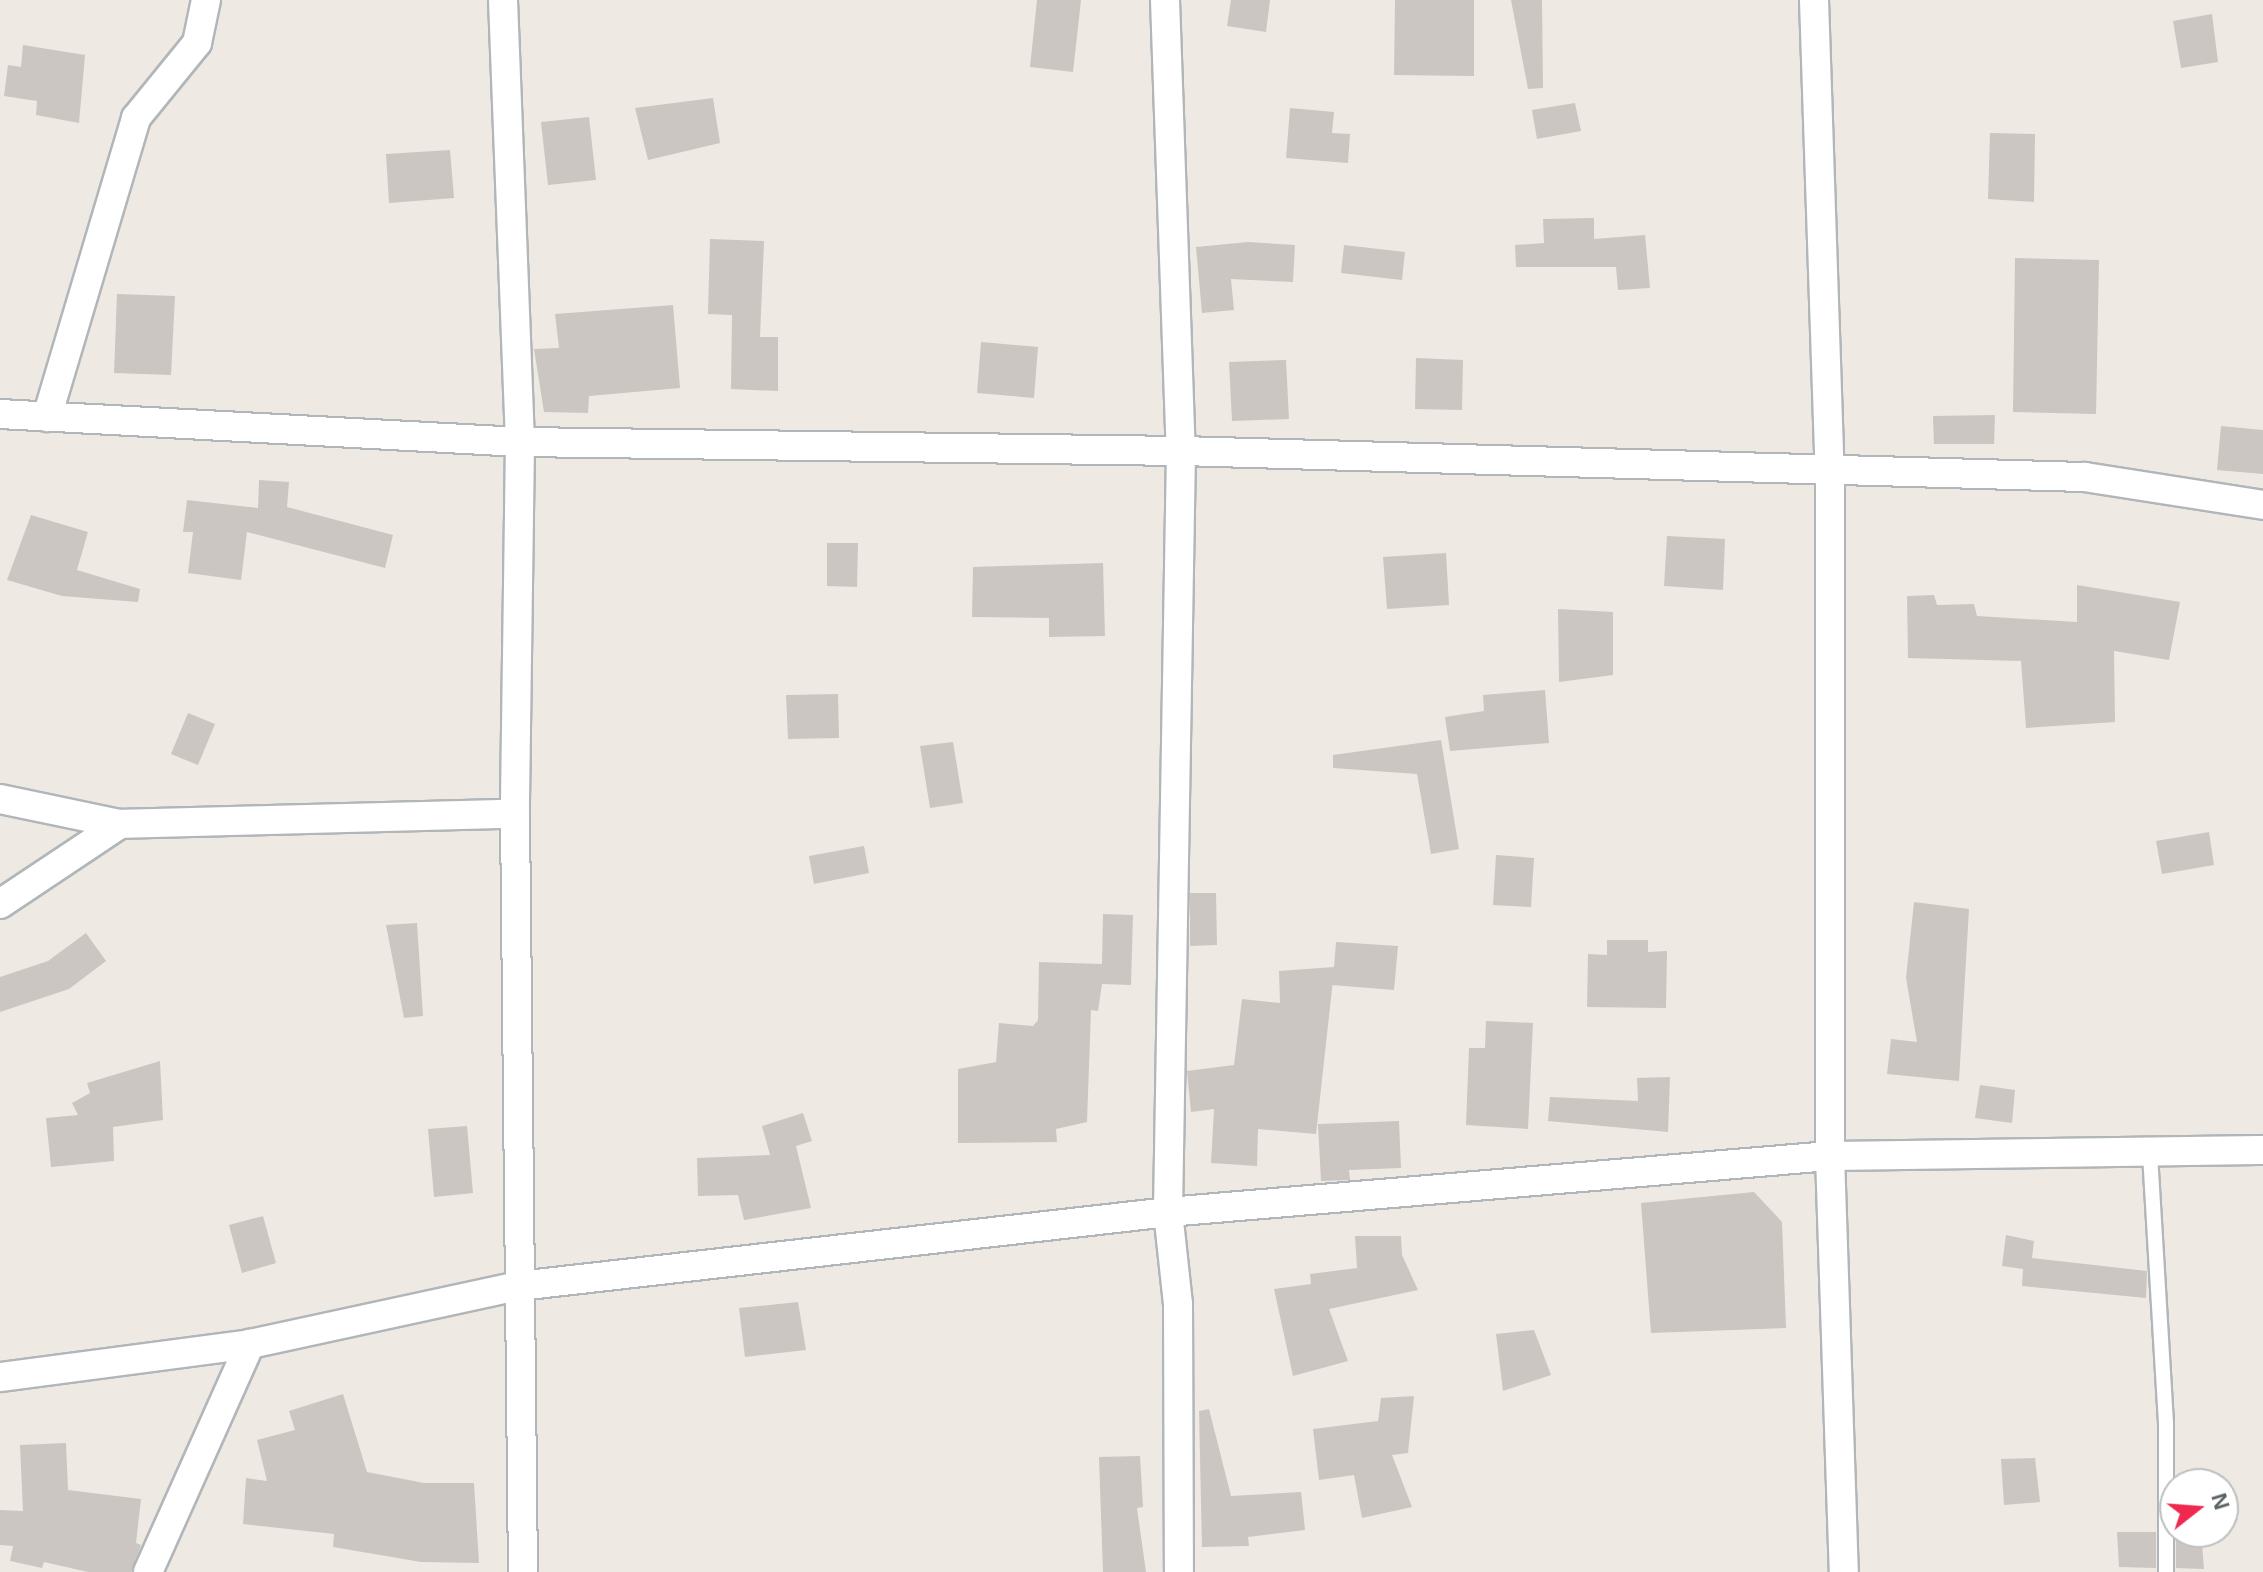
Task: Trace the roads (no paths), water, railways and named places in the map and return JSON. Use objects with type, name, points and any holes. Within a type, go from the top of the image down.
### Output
[{"type":"street","points":[[47,417],[136,118],[197,43],[206,0]]},
{"type":"street","points":[[503,0],[520,442],[515,814],[523,1572]]},
{"type":"street","points":[[1165,0],[1181,451],[1168,1212],[1178,1304],[1179,1572]]},
{"type":"street","points":[[1814,0],[1830,470],[1830,1156],[1844,1572]]},
{"type":"street","points":[[0,414],[520,442],[1181,451],[2085,477],[2263,505]]},
{"type":"street","points":[[0,799],[120,824],[515,814]]},
{"type":"street","points":[[0,904],[120,824]]},
{"type":"street","points":[[0,1377],[250,1344],[519,1286],[1168,1212],[1830,1156],[2150,1154],[2263,1150]]},
{"type":"street","points":[[148,1572],[250,1344]]},
{"type":"lane","points":[[2150,1154],[2166,1424],[2166,1572]]}]
